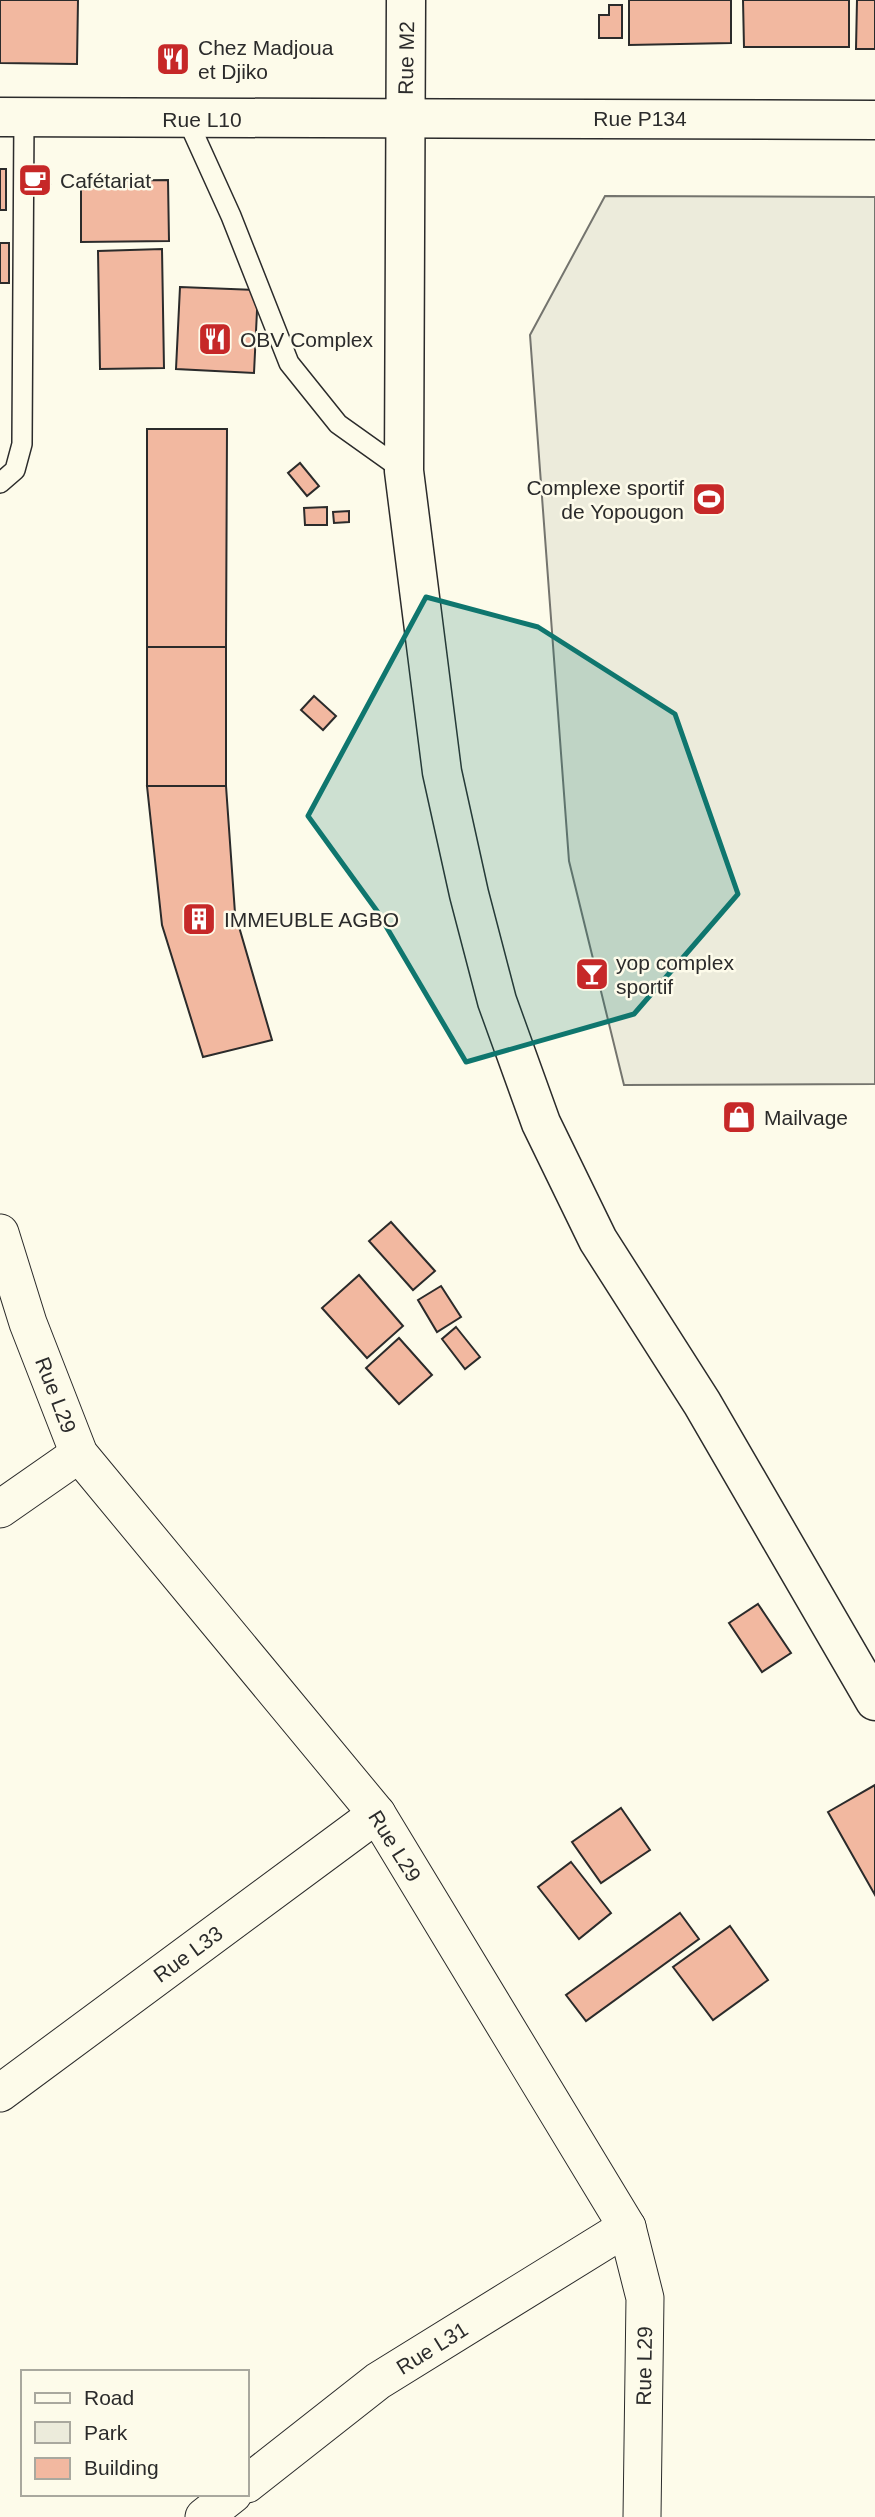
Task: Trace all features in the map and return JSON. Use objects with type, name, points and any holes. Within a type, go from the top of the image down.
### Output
[{"type":"main road","name":"Rue M2","points":[[406,0],[404,471],[442,772],[469,894],[497,1001],[541,1124],[598,1240],[702,1403],[875,1701]]},
{"type":"main road","name":"Rue L10","points":[[12,117],[405,117]]},
{"type":"main road","name":"Rue P134","points":[[405,117],[875,120]]},
{"type":"street","name":"Rue L29","points":[[0,1233],[28,1324],[79,1454],[377,1814],[627,2227],[645,2298],[642,2517]]},
{"type":"street","points":[[0,1508],[79,1454]]},
{"type":"street","name":"Rue L33","points":[[0,2093],[377,1814]]},
{"type":"street","name":"Rue L31","points":[[248,2483],[378,2381],[627,2227]]},
{"type":"street","points":[[204,2517],[230,2496]]},
{"type":"lane","points":[[0,484],[15,470],[22,444],[12,117]]},
{"type":"lane","points":[[187,119],[231,216],[289,363],[338,424],[404,471]]},
{"type":"highlighted area","points":[[426,597],[538,627],[675,714],[738,894],[634,1014],[466,1062],[377,911],[308,816]]},
{"type":"green space","name":"Complexe sportif de Yopougon","points":[[605,196],[875,197],[875,1084],[624,1085],[569,861],[530,335]]},
{"type":"building","points":[[0,0],[78,0],[77,64],[0,63]]},
{"type":"building","points":[[629,0],[731,0],[731,43],[629,45]]},
{"type":"building","points":[[743,0],[849,0],[849,47],[744,47]]},
{"type":"building","points":[[857,0],[875,0],[875,49],[856,49]]},
{"type":"building","points":[[609,5],[622,5],[622,38],[599,38],[599,15],[609,15]]},
{"type":"building","points":[[38,166],[50,184],[35,194],[24,176]]},
{"type":"building","points":[[0,169],[6,169],[6,210],[0,210]]},
{"type":"building","points":[[168,180],[169,241],[81,242],[81,181]]},
{"type":"building","points":[[0,243],[9,243],[9,283],[0,283]]},
{"type":"building","points":[[162,249],[164,368],[100,369],[98,251]]},
{"type":"building","points":[[180,287],[258,290],[254,373],[176,369]]},
{"type":"building","points":[[147,429],[227,429],[226,647],[147,647]]},
{"type":"building","points":[[300,463],[319,486],[307,496],[288,473]]},
{"type":"building","points":[[327,507],[327,525],[305,525],[304,508]]},
{"type":"building","points":[[349,511],[349,522],[334,523],[333,512]]},
{"type":"building","points":[[147,647],[226,647],[226,786],[147,786]]},
{"type":"building","points":[[314,696],[336,716],[323,730],[301,710]]},
{"type":"building","name":"IMMEUBLE AGBO","points":[[147,786],[226,786],[235,913],[272,1040],[203,1057],[162,925]]},
{"type":"building","points":[[391,1222],[435,1271],[413,1290],[369,1241]]},
{"type":"building","points":[[359,1275],[403,1326],[367,1358],[322,1308]]},
{"type":"building","points":[[441,1286],[461,1317],[437,1332],[418,1300]]},
{"type":"building","points":[[456,1327],[480,1357],[465,1369],[442,1339]]},
{"type":"building","points":[[399,1338],[432,1375],[399,1404],[366,1368]]},
{"type":"building","points":[[758,1604],[791,1653],[762,1672],[729,1623]]},
{"type":"building","points":[[875,1785],[875,1895],[828,1812]]},
{"type":"building","points":[[621,1808],[650,1850],[601,1883],[572,1842]]},
{"type":"building","points":[[571,1862],[611,1913],[579,1939],[538,1887]]},
{"type":"building","points":[[680,1913],[699,1939],[586,2021],[566,1995]]},
{"type":"building","points":[[730,1926],[768,1980],[713,2020],[673,1967]]},
{"type":"place","name":"Chez Madjoua et Djiko","points":[[173,59]]},
{"type":"place","name":"Cafétariat","points":[[35,180]]},
{"type":"place","name":"OBV Complex","points":[[215,339]]},
{"type":"place","name":"Complexe sportif de Yopougon","points":[[709,499]]},
{"type":"place","name":"IMMEUBLE AGBO","points":[[199,919]]},
{"type":"place","name":"yop complex sportif","points":[[592,974]]},
{"type":"place","name":"Mailvage","points":[[739,1117]]}]
